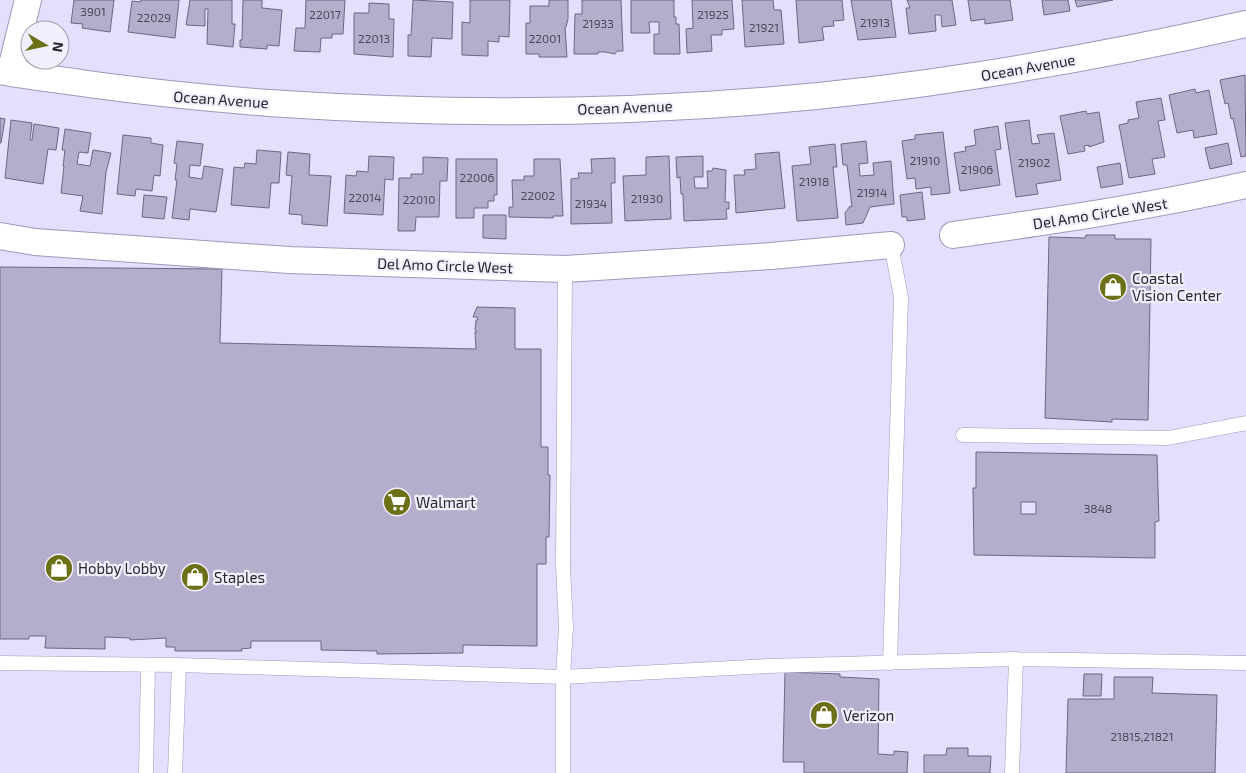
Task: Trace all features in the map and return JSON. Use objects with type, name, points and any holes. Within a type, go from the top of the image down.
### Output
[{"type":"street","points":[[5,72],[28,0]]},
{"type":"street","name":"Ocean Avenue","points":[[5,72],[173,96],[334,107],[495,111],[656,107],[817,95],[978,76],[1136,48],[1246,24]]},
{"type":"street","name":"Del Amo Circle West","points":[[953,235],[1071,219],[1187,198],[1246,185]]},
{"type":"street","name":"Del Amo Circle West","points":[[0,236],[35,242],[289,260],[565,269],[771,256],[891,246]]},
{"type":"lane","points":[[890,663],[901,297],[891,246]]},
{"type":"lane","points":[[562,773],[563,677],[566,627],[563,566],[565,269]]},
{"type":"lane","points":[[963,435],[1168,438],[1246,423]]},
{"type":"lane","points":[[1012,773],[1016,660]]},
{"type":"lane","points":[[0,663],[179,665],[563,677],[768,666],[1016,660],[1246,663]]},
{"type":"lane","points":[[146,773],[148,665]]},
{"type":"lane","points":[[175,773],[179,665]]},
{"type":"building","points":[[74,0],[114,0],[110,32],[82,28],[83,24],[71,23]]},
{"type":"building","points":[[141,0],[179,0],[175,38],[128,32],[132,1],[140,2]]},
{"type":"building","points":[[190,0],[232,0],[232,24],[235,24],[233,47],[207,44],[208,9],[205,9],[205,26],[186,25]]},
{"type":"building","points":[[243,0],[262,0],[262,8],[282,10],[279,46],[267,45],[267,49],[240,47],[240,40],[242,40]]},
{"type":"building","points":[[306,0],[345,0],[343,34],[332,34],[332,38],[321,38],[320,52],[294,51],[296,28],[305,28]]},
{"type":"building","points":[[413,0],[453,2],[452,39],[432,38],[431,57],[408,56],[408,35],[411,35]]},
{"type":"building","points":[[470,0],[510,0],[509,37],[499,36],[499,42],[488,41],[488,56],[462,55],[462,22],[470,23]]},
{"type":"building","points":[[549,0],[568,0],[568,19],[565,27],[567,57],[539,57],[539,54],[526,54],[526,23],[530,23],[530,6],[549,6]]},
{"type":"building","points":[[582,0],[621,0],[623,51],[617,51],[615,54],[598,52],[598,54],[574,54],[575,14],[582,14]]},
{"type":"building","points":[[631,0],[674,0],[674,17],[676,17],[676,24],[679,24],[680,54],[654,54],[654,34],[659,34],[659,22],[649,22],[650,33],[631,33]]},
{"type":"building","points":[[692,0],[732,0],[734,29],[722,30],[722,35],[711,35],[712,51],[687,53],[686,29],[693,28]]},
{"type":"building","points":[[742,0],[773,0],[774,10],[781,10],[784,44],[745,47]]},
{"type":"building","points":[[796,0],[842,0],[844,20],[833,21],[834,26],[822,27],[824,40],[799,43]]},
{"type":"building","points":[[851,0],[891,0],[896,37],[858,40]]},
{"type":"building","points":[[907,0],[952,0],[956,25],[942,27],[941,15],[935,15],[936,31],[909,34],[906,8],[910,8]]},
{"type":"building","points":[[968,0],[1010,0],[1013,20],[985,24],[985,19],[971,21]]},
{"type":"building","points":[[1042,0],[1068,0],[1070,11],[1044,15]]},
{"type":"building","points":[[1075,0],[1113,0],[1077,7]]},
{"type":"building","points":[[369,3],[389,4],[389,19],[394,19],[393,57],[354,54],[354,13],[369,13]]},
{"type":"building","points":[[1245,75],[1246,156],[1241,157],[1233,118],[1231,119],[1228,103],[1225,104],[1220,80]]},
{"type":"building","points":[[1195,89],[1196,93],[1209,90],[1217,134],[1194,138],[1193,130],[1177,133],[1169,95]]},
{"type":"building","points":[[1161,98],[1165,120],[1158,121],[1165,157],[1152,159],[1155,174],[1129,178],[1119,125],[1128,123],[1128,120],[1139,118],[1136,102]]},
{"type":"building","points":[[1086,111],[1087,114],[1099,112],[1104,142],[1089,147],[1089,145],[1084,146],[1085,151],[1068,154],[1060,116]]},
{"type":"building","points":[[0,118],[5,119],[1,143],[0,143]]},
{"type":"building","points":[[11,120],[32,123],[30,140],[32,140],[34,124],[59,128],[56,150],[48,149],[43,184],[5,178]]},
{"type":"building","points":[[1029,120],[1032,144],[1040,143],[1037,135],[1054,133],[1061,180],[1036,184],[1038,194],[1016,197],[1005,123]]},
{"type":"building","points":[[998,126],[1001,149],[995,150],[1000,185],[960,191],[954,153],[966,151],[965,147],[976,145],[974,130]]},
{"type":"building","points":[[65,129],[91,133],[88,153],[79,152],[77,164],[90,166],[93,150],[111,153],[106,172],[102,214],[80,211],[83,196],[61,193],[65,150],[62,150]]},
{"type":"building","points":[[943,132],[950,193],[931,195],[931,187],[916,189],[915,178],[907,179],[902,141],[915,139],[915,135]]},
{"type":"building","points":[[123,135],[151,138],[151,143],[163,145],[160,176],[154,175],[152,191],[136,189],[135,196],[117,194]]},
{"type":"building","points":[[177,141],[203,144],[200,166],[190,165],[189,177],[202,179],[204,166],[223,169],[216,212],[190,209],[189,220],[172,218],[177,180],[175,180],[177,164],[174,163]]},
{"type":"building","points":[[866,141],[868,163],[859,164],[860,176],[874,175],[873,163],[891,161],[894,204],[870,207],[863,223],[846,225],[845,213],[850,206],[852,207],[847,165],[843,165],[841,144]]},
{"type":"building","points":[[1228,143],[1232,164],[1210,169],[1205,148]]},
{"type":"building","points":[[835,144],[837,167],[833,167],[838,218],[797,221],[792,166],[811,164],[809,147]]},
{"type":"building","points":[[257,150],[281,152],[279,183],[271,183],[269,208],[231,205],[234,167],[244,168],[245,163],[256,164]]},
{"type":"building","points":[[288,152],[310,154],[309,175],[331,176],[327,226],[302,224],[302,215],[289,214],[292,176],[286,175]]},
{"type":"building","points":[[779,152],[785,208],[736,213],[734,175],[745,175],[744,170],[756,169],[755,154]]},
{"type":"building","points":[[369,156],[394,157],[393,180],[385,179],[383,215],[344,213],[346,175],[356,176],[357,171],[368,172]]},
{"type":"building","points":[[669,156],[671,219],[625,221],[623,176],[646,175],[646,157]]},
{"type":"building","points":[[703,156],[703,177],[694,177],[695,188],[708,188],[707,171],[712,171],[713,168],[726,170],[725,202],[729,202],[729,209],[726,209],[727,219],[684,221],[683,194],[681,194],[680,177],[677,178],[676,157]]},
{"type":"building","points":[[423,157],[448,158],[447,181],[440,181],[439,217],[416,217],[415,231],[398,231],[399,178],[411,178],[411,174],[423,174]]},
{"type":"building","points":[[615,158],[615,183],[611,183],[612,223],[571,224],[571,179],[579,178],[578,173],[592,173],[591,159]]},
{"type":"building","points":[[456,159],[497,159],[497,195],[494,195],[494,201],[488,201],[488,208],[474,208],[474,218],[456,218]]},
{"type":"building","points":[[534,159],[560,159],[563,216],[553,216],[553,218],[509,217],[509,207],[513,207],[512,180],[524,180],[524,176],[534,176]]},
{"type":"building","points":[[1120,163],[1123,184],[1101,188],[1097,167]]},
{"type":"building","points":[[922,192],[925,219],[907,221],[907,217],[902,217],[900,195]]},
{"type":"building","points":[[144,195],[167,197],[164,219],[142,217]]},
{"type":"building","points":[[483,215],[506,215],[506,239],[483,238]]},
{"type":"building","points":[[1086,235],[1115,235],[1115,239],[1151,239],[1148,420],[1112,419],[1112,422],[1045,418],[1049,237],[1085,238]]},
{"type":"building","points":[[0,267],[222,269],[220,343],[476,349],[475,332],[477,332],[475,330],[476,320],[478,320],[477,317],[473,317],[477,307],[515,308],[515,349],[541,349],[541,447],[548,447],[548,475],[550,475],[549,537],[546,537],[546,564],[537,564],[537,646],[463,645],[463,653],[377,654],[377,651],[321,650],[321,641],[251,641],[251,648],[241,649],[242,651],[175,651],[175,647],[166,647],[166,638],[130,640],[130,638],[105,637],[105,649],[45,648],[46,636],[29,636],[29,639],[0,639]]},
{"type":"building","points":[[976,452],[1157,455],[1159,521],[1155,522],[1155,558],[974,555],[973,488],[976,488]],"holes":[[[1021,502],[1036,502],[1036,514],[1021,514]]]},
{"type":"building","points":[[785,672],[840,674],[840,677],[879,679],[878,754],[894,755],[894,751],[908,752],[907,773],[804,773],[804,762],[783,762]]},
{"type":"building","points":[[1084,674],[1102,674],[1101,696],[1083,696]]},
{"type":"building","points":[[1114,677],[1153,677],[1152,693],[1217,695],[1215,773],[1066,773],[1068,699],[1114,699]]},
{"type":"building","points":[[947,748],[968,748],[968,756],[991,756],[990,773],[924,773],[924,755],[946,755]]},
{"type":"place","name":"Coastal Vision Center","points":[[1113,287]]},
{"type":"place","name":"Walmart","points":[[397,502]]},
{"type":"place","name":"Hobby Lobby","points":[[59,568]]},
{"type":"place","name":"Staples","points":[[195,577]]},
{"type":"place","name":"Verizon","points":[[824,715]]}]
